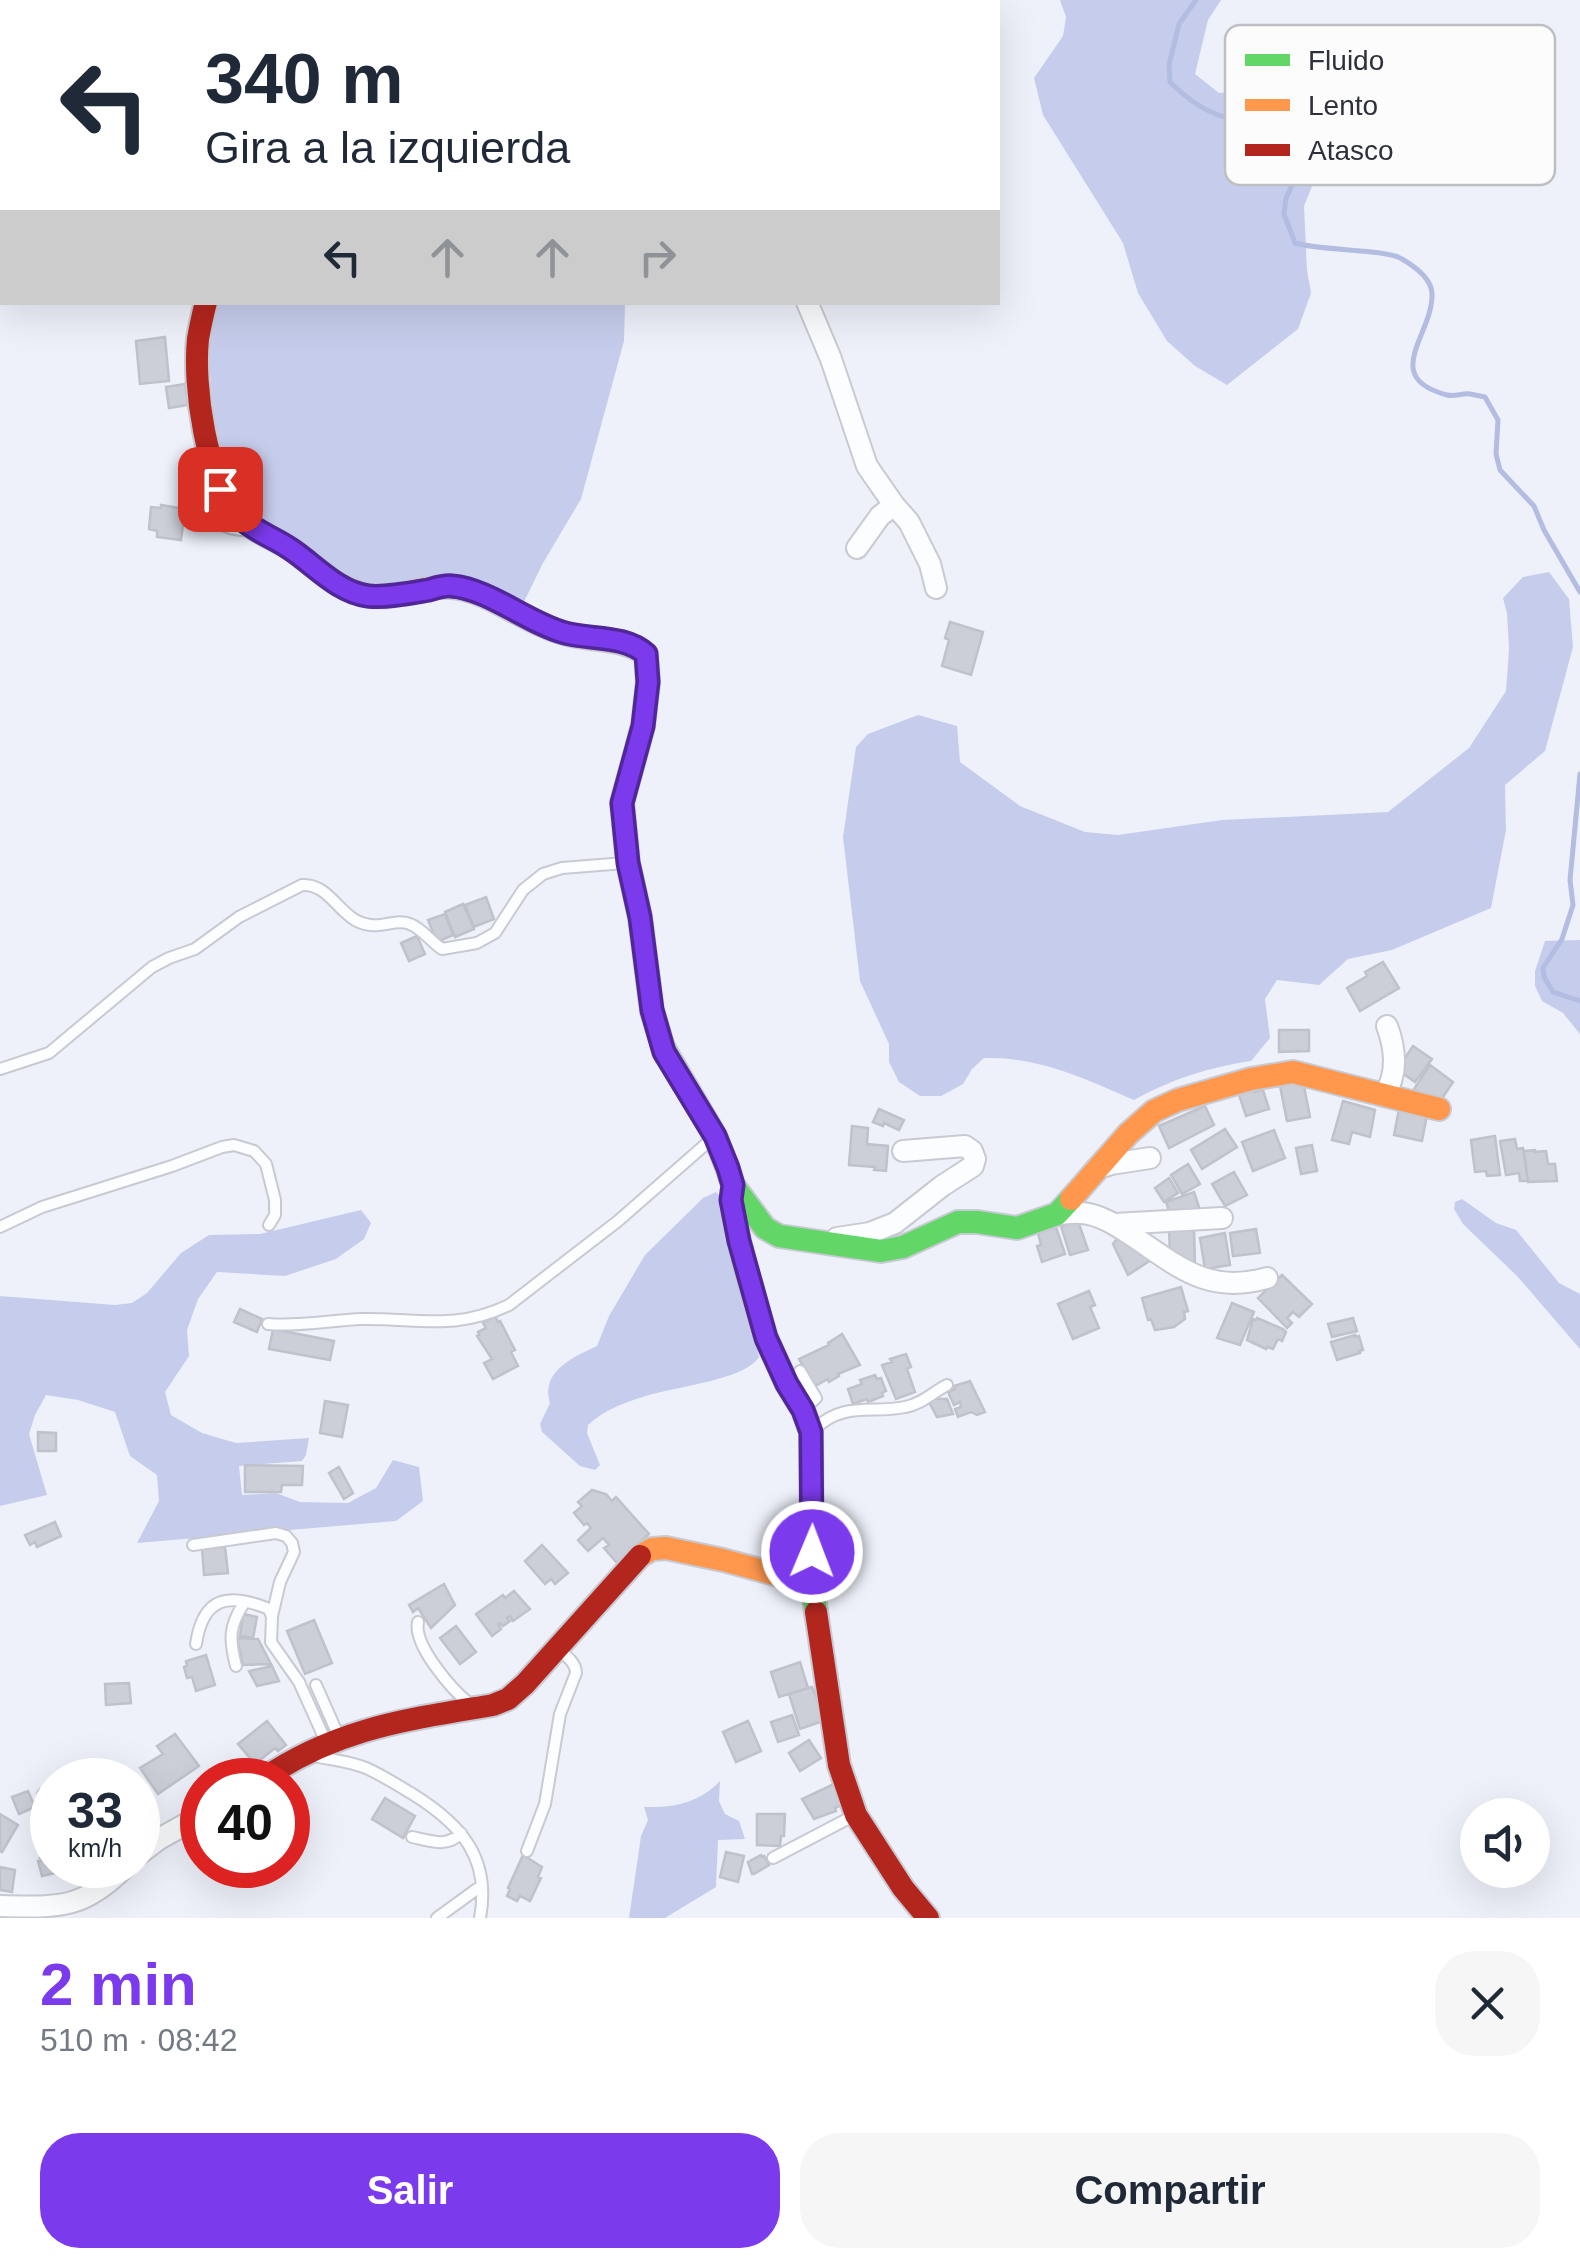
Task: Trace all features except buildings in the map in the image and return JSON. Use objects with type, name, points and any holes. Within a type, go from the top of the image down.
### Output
[{"type":"street","points":[[205,305],[197,359],[211,460],[220,489],[239,516],[256,531],[288,547],[344,588],[368,596],[450,586],[504,605],[553,630],[620,641],[646,654],[648,682],[643,726],[622,803],[652,1010],[660,1041],[715,1136],[733,1185],[765,1228],[780,1236],[881,1251],[904,1248],[958,1222],[1018,1228],[1057,1214],[1082,1212],[1115,1224],[1208,1282],[1237,1284],[1268,1278]]},
{"type":"street","points":[[807,305],[831,359],[867,466],[909,522],[930,564],[936,588]]},
{"type":"street","points":[[857,548],[880,516],[894,505]]},
{"type":"street","points":[[1384,1096],[1395,1062],[1388,1026]]},
{"type":"street","points":[[1057,1214],[1128,1134],[1154,1111],[1178,1100],[1293,1072],[1439,1109]]},
{"type":"street","points":[[826,1242],[870,1233],[895,1223],[973,1166],[975,1159],[964,1146],[903,1151]]},
{"type":"street","points":[[1094,1170],[1150,1158]]},
{"type":"street","points":[[733,1185],[733,1216],[766,1338],[811,1432],[812,1584],[834,1741],[845,1787],[877,1851],[925,1917]]},
{"type":"street","points":[[1115,1224],[1222,1218]]},
{"type":"street","points":[[294,1758],[391,1722],[492,1705],[516,1693],[639,1556],[652,1548],[723,1560],[812,1584]]},
{"type":"street","points":[[0,1906],[65,1912],[102,1888]]},
{"type":"lane","points":[[194,512],[230,528],[256,531]]},
{"type":"lane","points":[[0,1069],[49,1053],[152,967],[195,949],[239,918],[302,885],[312,884],[353,919],[372,927],[407,922],[442,950],[477,943],[495,932],[523,890],[543,874],[562,868],[628,863]]},
{"type":"lane","points":[[268,1324],[288,1326],[358,1319],[431,1322],[470,1320],[490,1314],[508,1305],[618,1221],[715,1136]]},
{"type":"lane","points":[[0,1227],[42,1207],[234,1145],[254,1151],[266,1164],[275,1200],[275,1216],[269,1224]]},
{"type":"lane","points":[[800,1371],[816,1398],[803,1410]]},
{"type":"lane","points":[[811,1432],[837,1414],[861,1408],[909,1407],[947,1384]]},
{"type":"lane","points":[[193,1546],[276,1533],[292,1543],[294,1552],[280,1582],[272,1617],[271,1642],[300,1682],[325,1744]]},
{"type":"lane","points":[[196,1644],[199,1624],[214,1602],[226,1600],[269,1609],[272,1617]]},
{"type":"lane","points":[[236,1666],[231,1632],[234,1617],[244,1603]]},
{"type":"lane","points":[[418,1622],[420,1642],[474,1708]]},
{"type":"lane","points":[[528,1850],[545,1804],[560,1714],[576,1674],[569,1658],[557,1649]]},
{"type":"lane","points":[[316,1684],[325,1744],[320,1758],[363,1766],[438,1810],[462,1832],[475,1852],[483,1904],[480,1918]]},
{"type":"lane","points":[[773,1858],[856,1815]]},
{"type":"lane","points":[[412,1838],[444,1843],[455,1840],[462,1832]]},
{"type":"lane","points":[[437,1918],[481,1886]]},
{"type":"shaded area","points":[[1060,0],[1221,0],[1208,20],[1195,74],[1219,93],[1225,93],[1225,185],[1313,185],[1304,206],[1311,293],[1298,329],[1227,385],[1195,366],[1167,341],[1138,293],[1123,243],[1043,115],[1034,78],[1063,36],[1066,17]]},
{"type":"shaded area","points":[[212,305],[625,305],[624,341],[581,499],[521,608],[347,579],[237,501],[215,436],[207,330]]},
{"type":"shaded area","points":[[1549,572],[1569,599],[1573,647],[1545,751],[1505,785],[1506,830],[1491,908],[1392,950],[1348,959],[1319,985],[1277,980],[1265,999],[1270,1038],[1251,1061],[1191,1075],[1134,1100],[1061,1070],[1004,1058],[984,1058],[963,1084],[941,1096],[920,1096],[899,1082],[889,1062],[889,1044],[860,981],[843,837],[856,747],[868,734],[918,715],[957,726],[960,762],[1020,806],[1085,832],[1118,835],[1222,820],[1388,812],[1469,748],[1506,691],[1509,649],[1503,598],[1523,577]]},
{"type":"shaded area","points":[[1580,940],[1580,1034],[1563,1013],[1542,1001],[1535,986],[1535,971],[1545,941]]},
{"type":"shaded area","points":[[716,1192],[725,1201],[759,1357],[738,1372],[636,1399],[600,1416],[588,1425],[587,1433],[600,1465],[595,1470],[580,1466],[542,1432],[540,1424],[550,1403],[550,1382],[561,1367],[597,1346],[609,1316],[645,1255],[703,1198]]},
{"type":"shaded area","points":[[1462,1199],[1496,1223],[1516,1230],[1559,1283],[1580,1294],[1580,1349],[1517,1276],[1463,1224],[1454,1209],[1455,1202]]},
{"type":"shaded area","points":[[361,1210],[371,1223],[364,1239],[336,1259],[285,1276],[217,1272],[198,1299],[187,1330],[189,1356],[165,1392],[171,1415],[202,1433],[236,1443],[309,1438],[302,1461],[239,1466],[242,1495],[276,1493],[300,1502],[348,1503],[376,1488],[393,1460],[419,1467],[423,1501],[396,1521],[137,1543],[159,1501],[157,1475],[130,1456],[115,1412],[46,1395],[29,1434],[47,1495],[0,1506],[0,1296],[132,1303],[147,1293],[181,1253],[209,1235],[260,1234]]},
{"type":"shaded area","points":[[720,1781],[719,1801],[725,1814],[739,1821],[745,1839],[718,1840],[716,1887],[665,1918],[629,1918],[641,1836],[648,1820],[644,1807],[685,1803]]},
{"type":"waterway","points":[[1196,0],[1179,24],[1169,65],[1170,82],[1195,103],[1225,117]]},
{"type":"waterway","points":[[1292,185],[1284,214],[1295,243],[1394,256],[1425,277],[1432,293],[1415,353],[1416,377],[1427,387],[1447,395],[1485,397],[1498,420],[1496,454],[1500,470],[1534,506],[1580,592]]},
{"type":"waterway","points":[[1580,774],[1570,880],[1573,905],[1562,939],[1543,968],[1553,992],[1580,1001]]},
{"type":"traffic: fast","points":[[663,1047],[715,1136],[727,1167],[733,1185],[733,1215],[766,1338],[811,1432],[812,1584],[816,1612]]},
{"type":"traffic: fast","points":[[733,1185],[765,1228],[779,1236],[881,1251],[903,1247],[958,1222],[1017,1228],[1057,1214],[1071,1199]]},
{"type":"traffic: slow","points":[[514,611],[560,632],[618,642],[646,654],[648,682],[643,726],[622,803],[652,1011],[663,1047]]},
{"type":"traffic: slow","points":[[1071,1199],[1128,1134],[1154,1111],[1251,1079],[1293,1072],[1439,1109]]},
{"type":"traffic: slow","points":[[640,1556],[652,1549],[666,1548],[812,1584]]},
{"type":"traffic: jam","points":[[205,305],[197,359],[204,431],[218,479],[244,521],[347,589],[388,596],[440,587],[459,588],[514,611]]},
{"type":"traffic: jam","points":[[297,1758],[372,1729],[508,1699],[640,1556]]},
{"type":"traffic: jam","points":[[816,1612],[839,1765],[856,1815],[903,1888],[928,1918]]},
{"type":"route","points":[[220,489],[239,516],[256,531],[288,547],[344,588],[368,596],[450,586],[504,605],[553,630],[620,641],[646,654],[648,682],[643,726],[622,803],[652,1010],[664,1052],[715,1136],[728,1168],[733,1185],[733,1216],[766,1338],[811,1432],[812,1552]]}]
